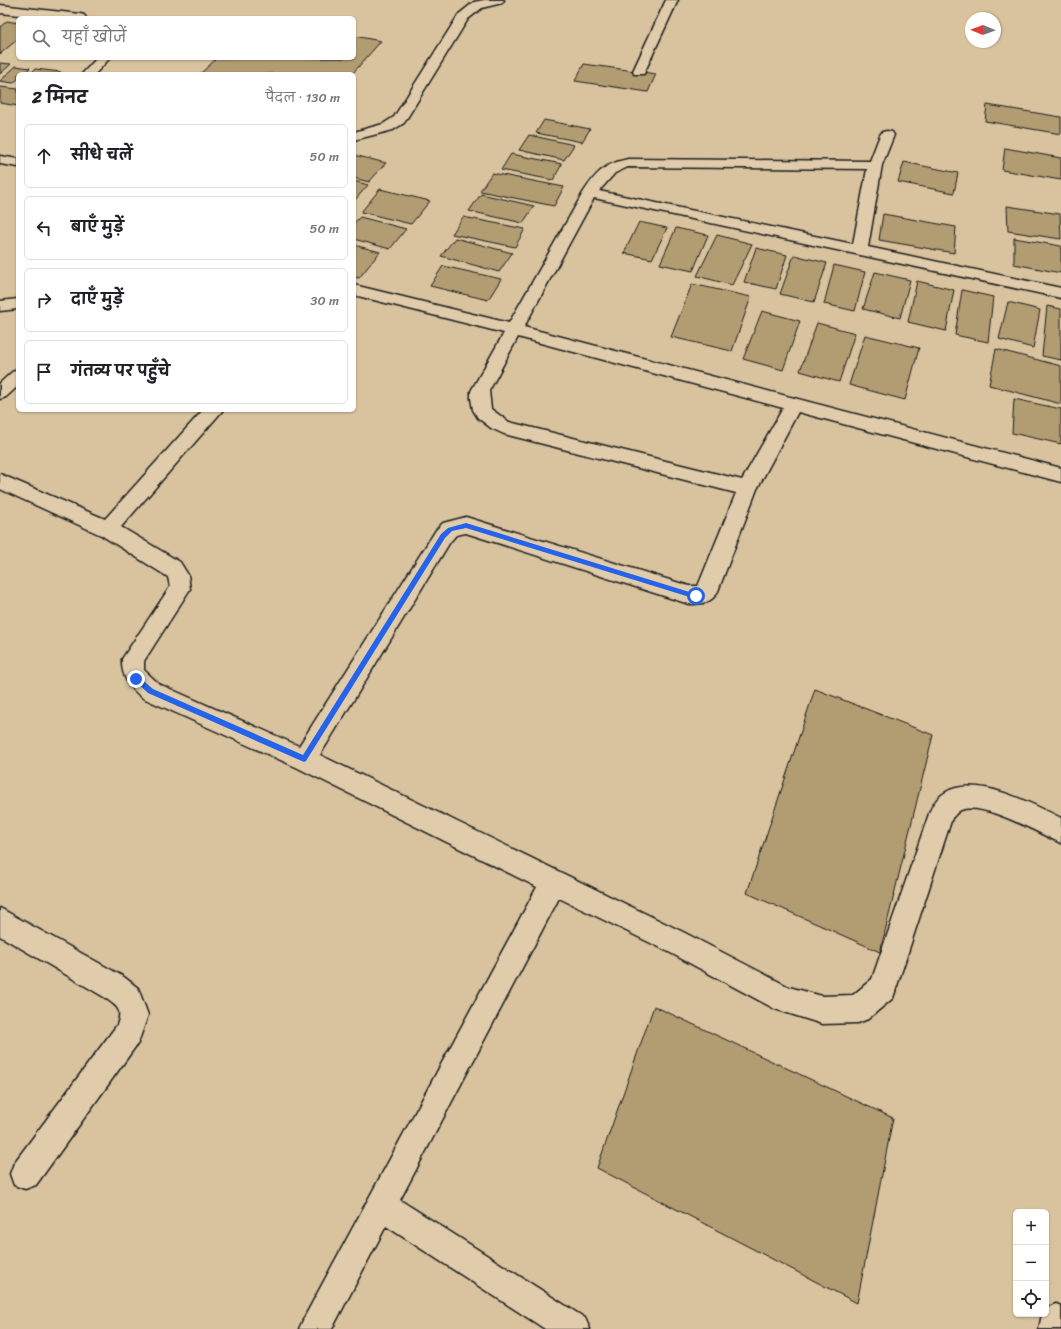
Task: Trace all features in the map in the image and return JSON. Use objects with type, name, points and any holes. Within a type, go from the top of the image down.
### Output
[{"type":"street","points":[[356,135],[388,127],[399,120],[463,17],[478,5],[498,0]]},
{"type":"street","points":[[639,71],[672,0]]},
{"type":"street","points":[[2,11],[58,16]]},
{"type":"street","points":[[90,72],[102,60]]},
{"type":"street","points":[[860,249],[875,165],[887,135]]},
{"type":"street","points":[[0,160],[16,163]]},
{"type":"street","points":[[747,489],[504,427],[490,420],[482,412],[479,401],[480,391],[512,330],[590,193],[606,172],[619,165],[628,163],[875,165]]},
{"type":"street","points":[[590,193],[860,249],[1061,293]]},
{"type":"street","points":[[356,291],[512,330],[1061,475]]},
{"type":"street","points":[[0,306],[16,304]]},
{"type":"street","points":[[0,393],[16,378]]},
{"type":"street","points":[[304,759],[443,536],[450,529],[466,526],[696,596],[702,595],[708,591],[747,489],[793,405]]},
{"type":"street","points":[[108,529],[212,412]]},
{"type":"street","points":[[0,482],[108,529],[173,568],[178,573],[180,589],[132,659],[131,669],[136,679],[151,691],[304,759],[676,942],[784,1000],[822,1010],[858,1009],[883,988],[942,811],[950,803],[962,798],[977,797],[991,800],[1061,830]]},
{"type":"street","points":[[315,1329],[554,882]]},
{"type":"street","points":[[0,921],[114,987],[128,998],[134,1015],[128,1033],[25,1174]]},
{"type":"street","points":[[381,1205],[574,1329]]},
{"type":"building","points":[[7,21],[16,23],[16,41],[0,54],[0,27]]},
{"type":"building","points":[[356,36],[381,41],[354,72],[202,72],[215,60],[356,60]]},
{"type":"building","points":[[0,63],[11,64],[0,74]]},
{"type":"building","points":[[584,64],[656,74],[648,92],[575,81]]},
{"type":"building","points":[[16,66],[30,68],[25,72],[16,72],[16,81],[13,83],[0,81]]},
{"type":"building","points":[[35,69],[61,72],[32,72]]},
{"type":"building","points":[[0,87],[16,89],[16,106],[0,103]]},
{"type":"building","points":[[987,105],[1061,117],[1061,134],[985,121]]},
{"type":"building","points":[[544,120],[590,129],[582,142],[536,133]]},
{"type":"building","points":[[529,135],[574,145],[564,160],[519,150]]},
{"type":"building","points":[[1005,148],[1061,158],[1061,180],[1002,170]]},
{"type":"building","points":[[511,154],[562,164],[553,180],[501,170]]},
{"type":"building","points":[[356,156],[386,163],[369,182],[356,179]]},
{"type":"building","points":[[904,162],[958,173],[954,193],[898,182]]},
{"type":"building","points":[[492,173],[564,187],[554,206],[480,191]]},
{"type":"building","points":[[356,182],[368,185],[356,199]]},
{"type":"building","points":[[380,189],[430,201],[411,224],[361,212]]},
{"type":"building","points":[[481,194],[534,206],[523,223],[469,211]]},
{"type":"building","points":[[1007,206],[1060,214],[1061,239],[1008,231]]},
{"type":"building","points":[[883,214],[956,227],[954,253],[879,240]]},
{"type":"building","points":[[360,217],[406,229],[390,249],[356,240],[356,221]]},
{"type":"building","points":[[463,217],[525,229],[515,247],[452,234]]},
{"type":"building","points":[[639,222],[667,228],[652,259],[624,253]]},
{"type":"building","points":[[676,228],[708,235],[693,271],[660,264]]},
{"type":"building","points":[[717,235],[752,244],[732,285],[697,276]]},
{"type":"building","points":[[455,238],[512,253],[499,272],[441,256]]},
{"type":"building","points":[[1014,238],[1061,246],[1061,273],[1014,264]]},
{"type":"building","points":[[356,246],[380,252],[359,278],[356,277]]},
{"type":"building","points":[[756,248],[787,255],[776,289],[744,282]]},
{"type":"building","points":[[794,255],[827,263],[814,302],[780,294]]},
{"type":"building","points":[[834,265],[865,272],[855,311],[824,304]]},
{"type":"building","points":[[443,266],[501,279],[488,300],[430,286]]},
{"type":"building","points":[[875,272],[910,280],[900,318],[863,309]]},
{"type":"building","points":[[917,281],[954,290],[946,331],[908,322]]},
{"type":"building","points":[[692,284],[751,297],[732,351],[671,337]]},
{"type":"building","points":[[962,290],[993,297],[988,342],[955,335]]},
{"type":"building","points":[[1008,302],[1040,310],[1033,348],[999,339]]},
{"type":"building","points":[[1047,306],[1061,309],[1061,360],[1042,356]]},
{"type":"building","points":[[762,311],[800,321],[783,370],[743,359]]},
{"type":"building","points":[[817,323],[855,333],[839,382],[800,371]]},
{"type":"building","points":[[865,335],[919,348],[905,400],[849,385]]},
{"type":"building","points":[[996,349],[1061,366],[1061,404],[989,385]]},
{"type":"building","points":[[1014,399],[1061,409],[1061,444],[1012,433]]},
{"type":"building","points":[[815,689],[933,735],[880,952],[747,893]]},
{"type":"building","points":[[654,1006],[893,1118],[857,1303],[597,1168]]},
{"type":"route","points":[[136,679],[151,691],[304,759],[443,536],[450,529],[458,526],[466,526],[696,596]]}]
